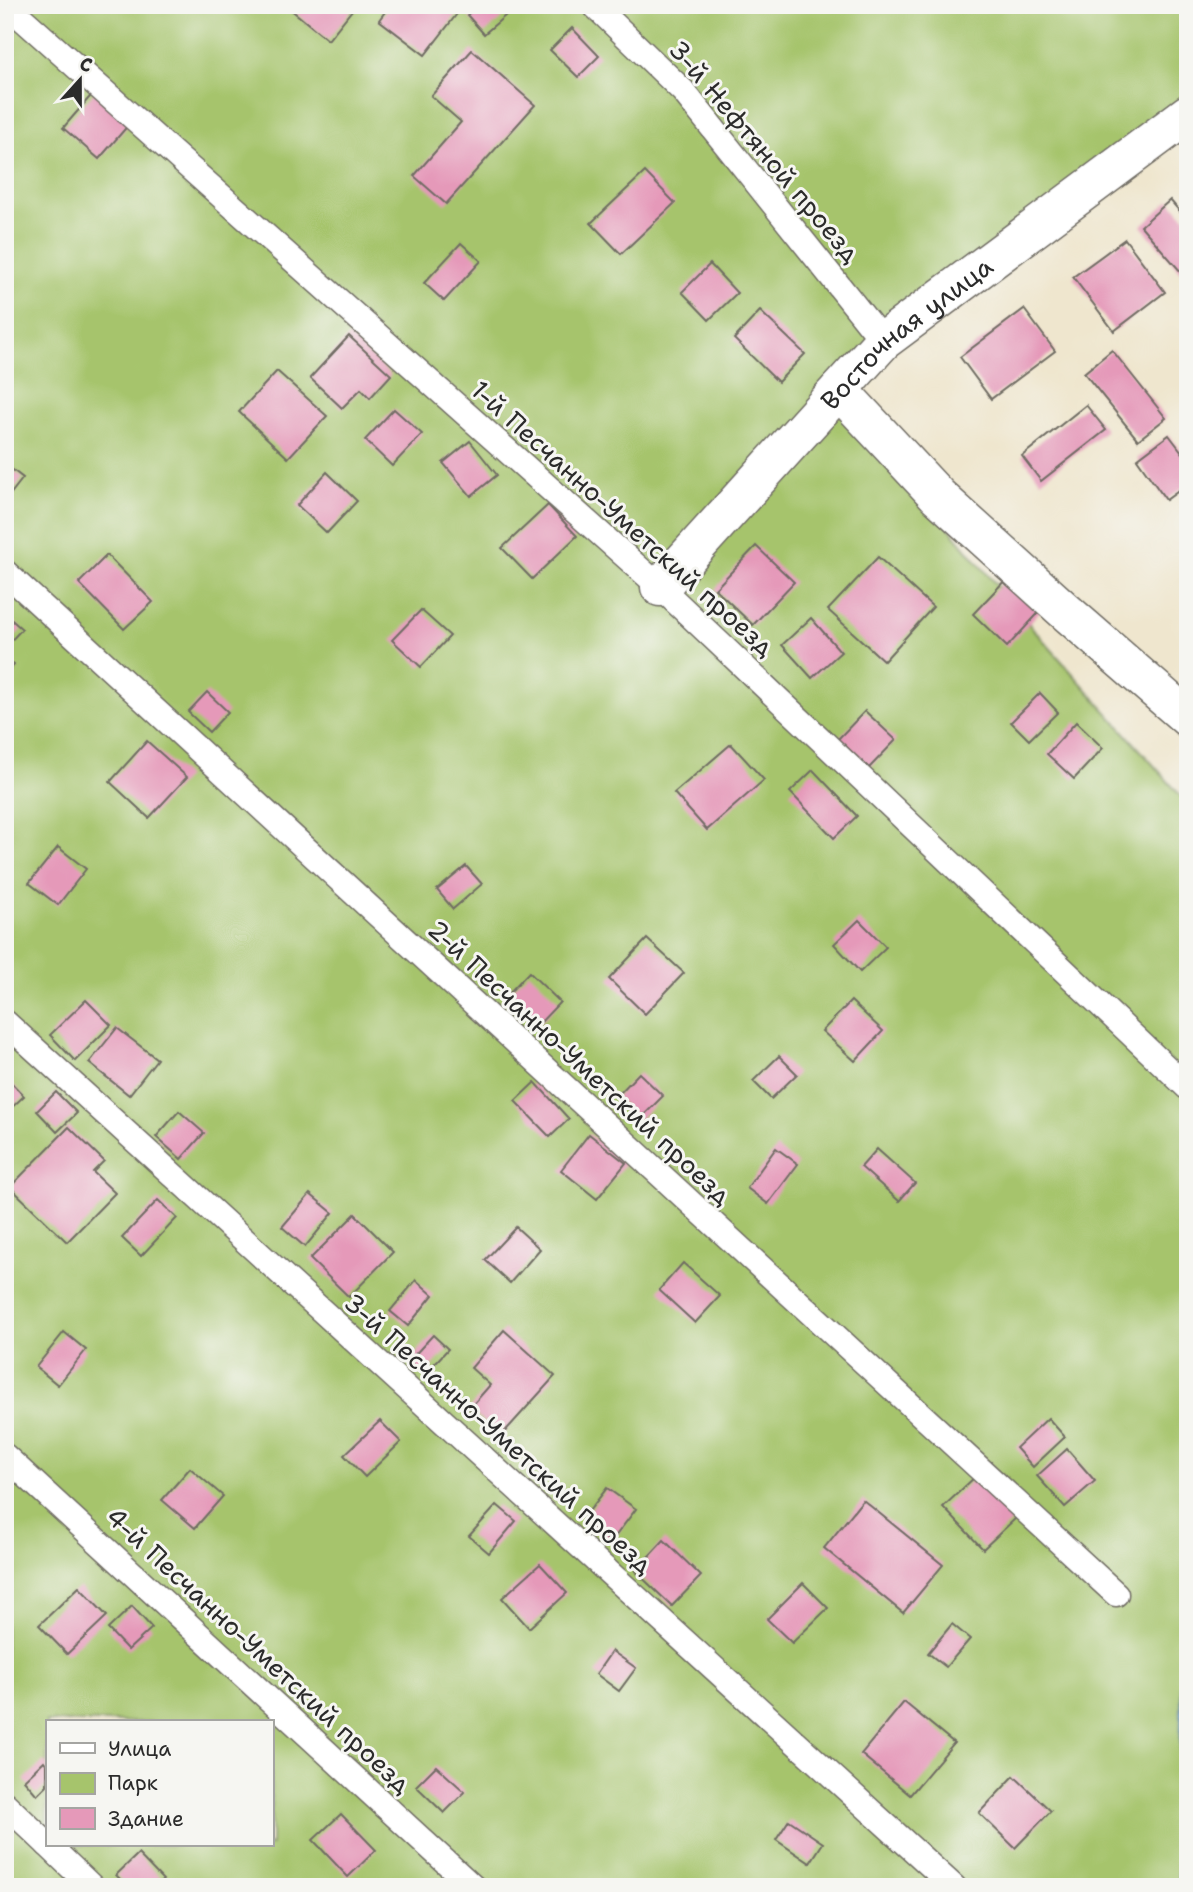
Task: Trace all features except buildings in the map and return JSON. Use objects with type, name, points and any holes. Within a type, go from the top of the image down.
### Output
[{"type":"street","name":"Восточная улица","points":[[660,587],[883,341],[1188,114]]},
{"type":"street","points":[[839,390],[938,496],[1188,718]]},
{"type":"lane","name":"1-й Песчанно-Уметский проезд","points":[[7,5],[660,587],[1188,1088]]},
{"type":"lane","name":"3-й Нефтяной проезд","points":[[594,5],[683,92],[883,341]]},
{"type":"lane","name":"2-й Песчанно-Уметский проезд","points":[[5,572],[1116,1594]]},
{"type":"lane","name":"3-й Песчанно-Уметский проезд","points":[[5,1022],[954,1887]]},
{"type":"lane","name":"4-й Песчанно-Уметский проезд","points":[[5,1456],[473,1887]]},
{"type":"lane","points":[[5,1804],[46,1842]]},
{"type":"lane","points":[[50,1846],[93,1887]]},
{"type":"green space","points":[[5,5],[1188,5],[1188,101],[829,382],[1021,615],[1188,804],[1188,1596],[1183,1608],[1178,1887],[5,1887]]},
{"type":"water","points":[[1188,1596],[1188,1887],[1178,1887],[1183,1608]]}]
